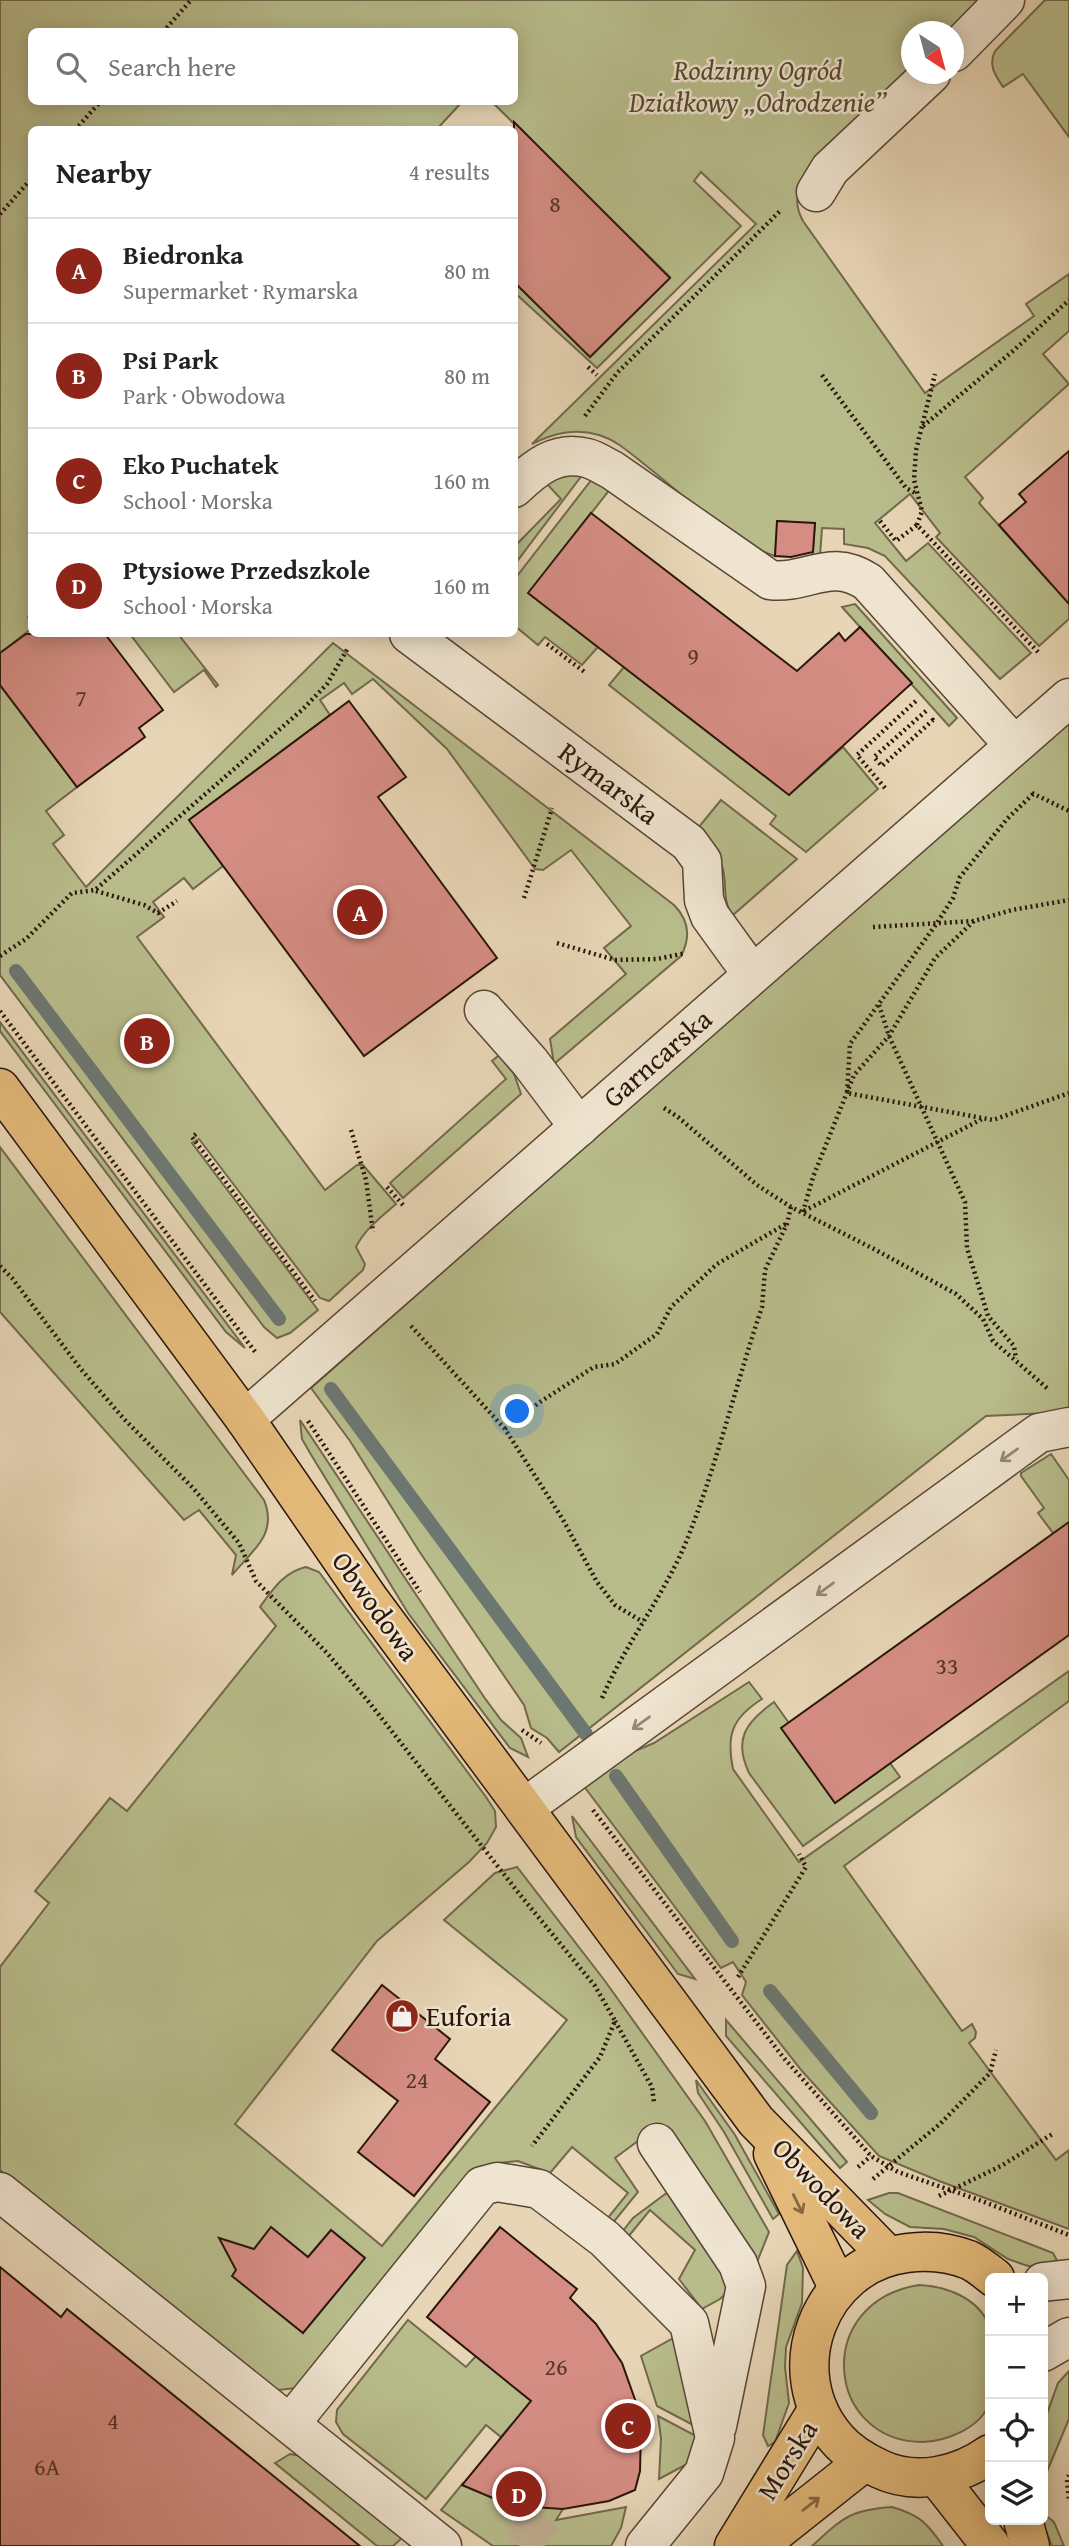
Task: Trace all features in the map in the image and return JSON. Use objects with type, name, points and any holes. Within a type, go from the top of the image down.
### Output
[{"type":"main road","name":"Obwodowa","points":[[0,1088],[245,1419],[369,1599],[756,2121],[887,2255]]},
{"type":"main road","name":"Obwodowa","points":[[756,2121],[838,2287]]},
{"type":"main road","points":[[985,2458],[973,2466],[937,2477],[912,2477],[887,2472],[864,2462],[837,2439],[818,2409],[808,2367],[816,2324],[838,2287],[860,2268],[887,2255],[929,2250],[971,2260],[988,2273]]},
{"type":"main road","name":"Morska","points":[[734,2546],[818,2409]]},
{"type":"main road","name":"Morska","points":[[758,2546],[864,2462]]},
{"type":"main road","points":[[937,2477],[991,2546]]},
{"type":"main road","points":[[1024,2525],[1030,2546]]},
{"type":"street","points":[[964,42],[1005,0]]},
{"type":"street","points":[[801,199],[920,84]]},
{"type":"street","points":[[518,484],[533,470],[558,457],[587,458],[612,470],[770,580],[789,582],[838,570],[854,573],[868,582],[1014,745]]},
{"type":"street","name":"Rymarska","points":[[413,637],[689,843],[702,861],[704,900],[710,916],[752,974]]},
{"type":"street","name":"Garncarska","points":[[245,1419],[1069,698]]},
{"type":"street","points":[[484,1010],[530,1062],[579,1127]]},
{"type":"street","points":[[524,1808],[1039,1433],[1069,1427]]},
{"type":"street","points":[[645,2546],[704,2473],[715,2438],[746,2286],[738,2264],[657,2143]]},
{"type":"street","points":[[290,2424],[482,2186],[497,2182],[539,2189],[605,2239],[689,2323],[715,2438]]},
{"type":"street","points":[[0,2192],[442,2546]]},
{"type":"street","points":[[1048,2281],[1069,2279]]},
{"type":"street","points":[[1048,2349],[1069,2337]]},
{"type":"path","points":[[166,28],[191,0]]},
{"type":"path","points":[[79,126],[97,105]]},
{"type":"path","points":[[0,214],[28,182]]},
{"type":"path","points":[[578,426],[617,373],[801,199]]},
{"type":"path","points":[[923,426],[1069,300]]},
{"type":"path","points":[[588,367],[597,375]]},
{"type":"path","points":[[880,521],[896,541],[917,525],[922,511],[914,480],[916,450],[935,374]]},
{"type":"path","points":[[822,375],[906,488],[918,494]]},
{"type":"path","points":[[917,525],[1038,652]]},
{"type":"path","points":[[547,643],[586,673]]},
{"type":"path","points":[[95,890],[303,709],[327,684],[348,648]]},
{"type":"path","points":[[886,788],[857,755],[918,699],[927,710],[874,757],[882,766],[933,720],[939,727]]},
{"type":"path","points":[[846,1093],[850,1044],[937,923],[953,898],[960,877],[1007,819],[1033,794]]},
{"type":"path","points":[[524,898],[552,808]]},
{"type":"path","points":[[0,956],[26,939],[72,893],[95,890],[144,905],[158,913],[177,901]]},
{"type":"path","points":[[869,927],[974,921],[1012,910],[1069,900]]},
{"type":"path","points":[[803,1212],[813,1177],[854,1075],[889,1036],[935,958],[974,921]]},
{"type":"path","points":[[557,943],[615,960],[657,959],[688,952]]},
{"type":"path","points":[[879,1004],[889,1036],[965,1202],[967,1248],[988,1316],[1014,1346],[1016,1360]]},
{"type":"path","points":[[0,1011],[252,1348]]},
{"type":"path","points":[[628,1083],[678,1117],[757,1185],[791,1207],[956,1294],[982,1319],[993,1341],[1051,1392]]},
{"type":"path","points":[[846,1093],[993,1120],[1069,1093]]},
{"type":"path","points":[[803,1212],[982,1119]]},
{"type":"path","points":[[351,1130],[366,1180],[373,1232]]},
{"type":"path","points":[[196,1134],[192,1137],[316,1302]]},
{"type":"path","points":[[387,1186],[403,1205]]},
{"type":"path","points":[[603,1751],[592,1720],[614,1671],[654,1606],[690,1534],[762,1307],[765,1270],[787,1224],[791,1207]]},
{"type":"path","points":[[505,1429],[540,1402],[594,1367],[615,1364],[657,1334],[671,1307],[717,1264],[787,1224]]},
{"type":"path","points":[[0,1266],[115,1409],[193,1488],[239,1543],[256,1581],[327,1653],[369,1701],[521,1896],[596,1986],[652,2087],[657,2143]]},
{"type":"path","points":[[387,1295],[420,1336],[505,1429],[562,1518],[597,1582],[615,1605],[643,1622]]},
{"type":"path","points":[[302,1413],[322,1439],[426,1600]]},
{"type":"path","points":[[516,1726],[541,1742],[783,2057],[871,2156],[890,2167],[1069,2235]]},
{"type":"path","points":[[738,1976],[806,1867],[799,1854]]},
{"type":"path","points":[[497,2182],[537,2141],[600,2057],[615,2021]]},
{"type":"path","points":[[873,2179],[940,2124],[990,2073],[996,2050]]},
{"type":"path","points":[[939,2196],[1001,2166],[1054,2133]]},
{"type":"path","points":[[1069,2475],[1069,2501]]},
{"type":"path","points":[[1059,2491],[1068,2486]]},
{"type":"green space","name":"Rodzinny Ogród Działkowy „Odrodzenie”","points":[[0,0],[984,0],[963,21],[901,21],[901,83],[802,178],[797,205],[803,221],[925,393],[1034,316],[1026,304],[1069,274],[1069,331],[1043,354],[1069,384],[965,477],[983,498],[979,503],[1051,584],[1069,568],[1069,619],[1039,646],[936,537],[940,533],[910,494],[875,523],[906,561],[928,543],[1031,653],[1000,679],[885,556],[868,548],[844,544],[844,529],[822,528],[820,556],[812,559],[815,524],[778,521],[775,556],[741,540],[628,451],[605,437],[573,432],[557,434],[532,444],[756,224],[701,172],[694,181],[741,226],[597,368],[518,296],[518,285],[590,357],[670,277],[495,105],[518,105],[518,28],[28,28],[28,105],[459,105],[440,126],[28,126],[28,631],[0,653]]},
{"type":"green space","points":[[1045,0],[1069,0],[1069,137],[1023,74],[1003,87],[992,65],[995,51]]},
{"type":"green space","points":[[589,466],[518,560],[518,543],[561,499],[546,483]]},
{"type":"green space","points":[[599,470],[614,484],[529,593],[598,647],[582,665],[545,637],[538,645],[518,628],[518,575]]},
{"type":"green space","points":[[855,604],[957,718],[949,726],[842,607]]},
{"type":"green space","points":[[132,637],[180,637],[218,685],[216,687],[204,670],[174,692]]},
{"type":"green space","points":[[333,643],[674,905],[683,917],[687,935],[681,956],[554,1064],[550,1039],[626,974],[604,948],[631,926],[571,850],[543,870],[535,869],[447,749],[373,679],[352,694],[344,683],[320,700],[330,715],[189,820],[223,866],[193,889],[184,878],[153,902],[164,917],[137,937],[325,1190],[357,1165],[363,1165],[396,1204],[369,1229],[356,1247],[365,1264],[363,1270],[329,1301],[320,1298],[199,1139],[192,1143],[318,1310],[290,1333],[277,1338],[264,1327],[0,975],[0,685],[77,787],[46,811],[64,835],[53,844],[86,887]]},
{"type":"green space","points":[[624,667],[789,795],[843,747],[878,789],[806,852],[770,824],[776,816],[609,685]]},
{"type":"green space","points":[[1069,720],[1069,1412],[986,1416],[559,1752],[547,1738],[531,1728],[524,1705],[419,1551],[350,1441],[311,1388]]},
{"type":"green space","points":[[721,800],[797,859],[733,915],[727,904],[724,872],[720,861],[698,828]]},
{"type":"green space","points":[[0,1022],[245,1348],[226,1332],[0,1031]]},
{"type":"green space","points":[[498,1056],[514,1074],[521,1094],[403,1198],[390,1183],[506,1079],[492,1061]]},
{"type":"green space","points":[[0,1147],[264,1500],[268,1512],[266,1532],[232,1575],[236,1555],[199,1510],[184,1520],[0,1312]]},
{"type":"green space","points":[[300,1420],[484,1697],[501,1720],[521,1738],[528,1757],[510,1748],[408,1613],[302,1439]]},
{"type":"green space","points":[[1051,1454],[1069,1480],[1069,1541],[1060,1529],[1053,1533],[1038,1513],[1044,1508],[1021,1476],[1021,1473]]},
{"type":"green space","points":[[306,1567],[319,1572],[486,1797],[495,1811],[496,1827],[487,1843],[469,1862],[377,1941],[235,2124],[382,2246],[567,2020],[444,1920],[495,1873],[517,1867],[605,1981],[705,2121],[769,2232],[757,2262],[661,2124],[615,2158],[638,2192],[612,2224],[607,2219],[628,2193],[572,2147],[550,2173],[518,2161],[498,2163],[296,2388],[278,2390],[263,2382],[0,2170],[0,1967],[49,1903],[35,1891],[110,1798],[127,1811],[276,1626],[260,1607],[265,1600],[285,1577]]},
{"type":"green space","points":[[1069,1671],[1069,1701],[844,1866],[962,2031],[972,2024],[976,2032],[975,2038],[969,2043],[1056,2160],[1069,2150],[1069,2229],[879,2156],[802,2071],[742,1995],[746,1982],[733,1962],[721,1968],[583,1785],[621,1757],[654,1743],[749,1682],[762,1699],[744,1713],[734,1728],[730,1746],[733,1769],[799,1862]]},
{"type":"green space","points":[[774,1702],[789,1723],[890,1763],[900,1777],[803,1846],[749,1773],[744,1761],[742,1741],[745,1732],[756,1717]]},
{"type":"green space","points":[[572,1816],[695,1979],[678,1974],[576,1837]]},
{"type":"green space","points":[[726,2020],[847,2162],[840,2168],[726,2036]]},
{"type":"green space","points":[[696,2080],[735,2135],[779,2214],[773,2219],[724,2132],[698,2093]]},
{"type":"green space","points":[[672,2189],[734,2286],[720,2299],[702,2309],[679,2279],[695,2250],[650,2210],[628,2237],[622,2232],[633,2218]]},
{"type":"green space","points":[[898,2193],[1053,2253],[1061,2268],[1040,2269],[1008,2259],[974,2237],[944,2229],[910,2227],[885,2214],[868,2200]]},
{"type":"green space","points":[[797,2251],[803,2268],[802,2303],[786,2347],[789,2403],[775,2442],[768,2446],[763,2435],[787,2265]]},
{"type":"green space","points":[[919,2285],[940,2288],[960,2295],[984,2316],[985,2412],[962,2432],[923,2442],[890,2436],[866,2420],[850,2397],[844,2370],[847,2342],[861,2317],[884,2297]]},
{"type":"green space","points":[[408,2320],[466,2367],[476,2356],[546,2398],[521,2429],[513,2423],[501,2437],[486,2425],[426,2499],[343,2434],[336,2422],[337,2410]]},
{"type":"green space","points":[[677,2336],[697,2427],[657,2406],[641,2356]]},
{"type":"green space","points":[[1069,2371],[1069,2419],[1048,2469],[1048,2411],[1058,2383]]},
{"type":"green space","points":[[658,2416],[698,2437],[689,2463],[659,2479],[661,2438]]},
{"type":"green space","points":[[290,2454],[306,2457],[402,2538],[393,2546],[377,2546],[275,2463]]},
{"type":"green space","points":[[463,2483],[472,2489],[563,2509],[556,2520],[626,2507],[621,2528],[611,2546],[493,2546],[441,2510]]},
{"type":"green space","points":[[892,2507],[910,2513],[922,2521],[943,2546],[812,2546],[856,2513]]},
{"type":"green space","points":[[1048,2517],[1054,2522],[1064,2546],[1052,2546],[1044,2525],[1048,2525]]},
{"type":"building","points":[[518,126],[670,278],[590,357],[518,286]]},
{"type":"building","points":[[1069,451],[1069,604],[999,525],[1026,502],[1019,494]]},
{"type":"building","points":[[591,513],[797,671],[839,633],[845,641],[860,627],[912,683],[789,795],[528,593]]},
{"type":"building","points":[[777,521],[815,523],[813,552],[791,557],[775,556]]},
{"type":"building","points":[[26,634],[28,637],[107,637],[163,710],[139,728],[145,737],[77,787],[0,685],[0,653]]},
{"type":"building","points":[[349,701],[406,777],[378,797],[497,958],[364,1056],[189,820]]},
{"type":"building","points":[[1069,1522],[1069,1635],[835,1803],[781,1728]]},
{"type":"building","points":[[382,1985],[450,2039],[435,2059],[490,2102],[414,2196],[358,2152],[398,2101],[332,2050]]},
{"type":"building","points":[[271,2227],[308,2257],[331,2230],[365,2258],[303,2333],[232,2276],[236,2270],[219,2238],[254,2249]]},
{"type":"building","points":[[500,2227],[577,2289],[570,2298],[596,2324],[622,2363],[638,2408],[641,2430],[640,2471],[635,2490],[609,2501],[563,2509],[533,2507],[495,2499],[462,2485],[531,2401],[427,2317]]},
{"type":"building","points":[[0,2267],[61,2317],[67,2309],[360,2546],[0,2546]]},
{"type":"waterway","points":[[16,971],[279,1319]]},
{"type":"waterway","points":[[331,1389],[586,1734]]},
{"type":"waterway","points":[[616,1776],[732,1941]]},
{"type":"waterway","points":[[770,1991],[871,2113]]},
{"type":"tunnel","points":[[520,2546],[551,2508]]},
{"type":"place","name":"Biedronka","points":[[360,912]]},
{"type":"place","name":"Psi Park","points":[[147,1041]]},
{"type":"place","name":"Euforia","points":[[402,2016]]},
{"type":"place","name":"Eko Puchatek","points":[[628,2426]]},
{"type":"place","name":"Ptysiowe Przedszkole","points":[[519,2494]]}]
